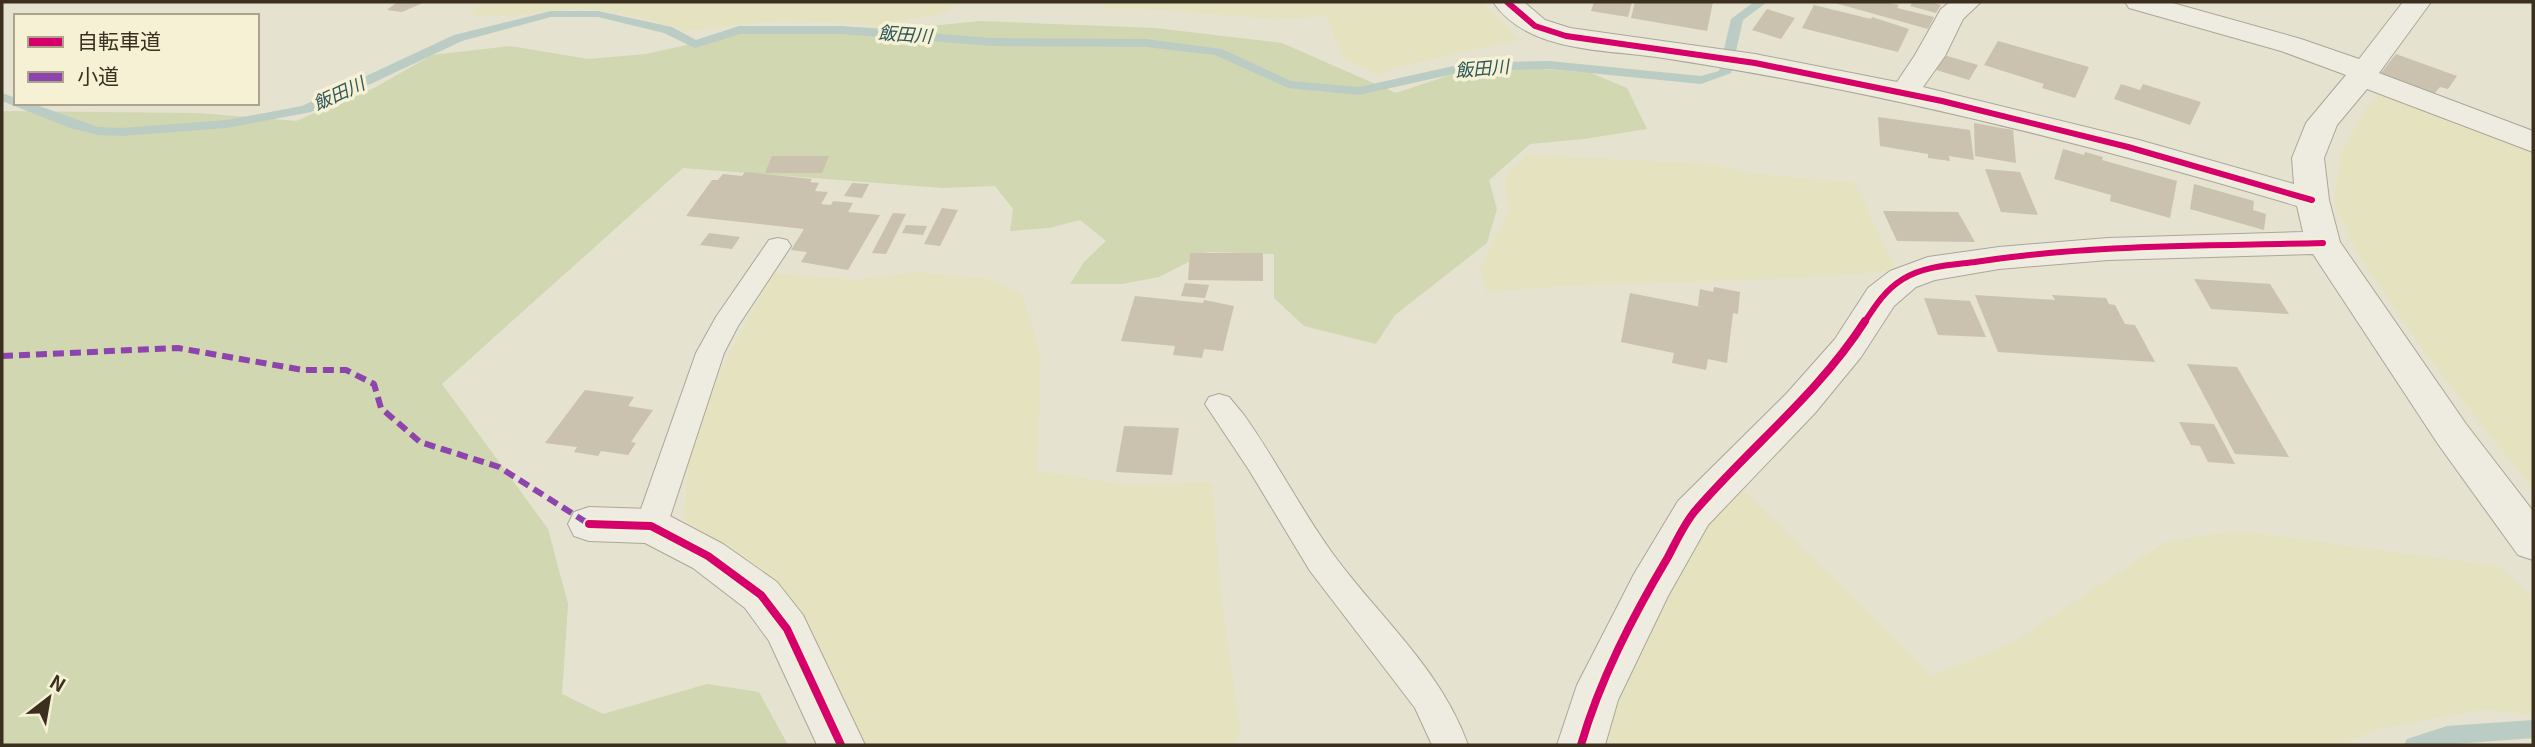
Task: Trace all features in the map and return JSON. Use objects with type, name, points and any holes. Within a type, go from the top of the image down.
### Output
[{"type":"street","points":[[1507,2],[1535,26],[1566,36],[1766,66],[1905,92],[2182,160],[2312,200]]},
{"type":"street","points":[[1905,92],[1930,56],[1951,15],[1967,2]]},
{"type":"street","points":[[2139,2],[2291,45],[2533,142]]},
{"type":"street","points":[[2417,2],[2322,123],[2308,158],[2312,200],[2323,243],[2452,434],[2533,543]]},
{"type":"street","points":[[1581,745],[1594,700],[1650,587],[1693,513],[1801,403],[1848,348],[1881,298],[1903,279],[1928,269],[1999,258],[2108,249],[2323,243]]},
{"type":"street","points":[[589,524],[651,526],[708,556],[761,595],[787,629],[842,745]]},
{"type":"lane","points":[[651,526],[710,353],[726,323],[778,247]]},
{"type":"lane","points":[[1219,404],[1248,440],[1266,475],[1322,564],[1412,677],[1445,727],[1450,745]]},
{"type":"shaded area","points":[[484,2],[963,2],[940,14],[873,25],[784,20],[687,31],[641,17],[581,8],[519,15],[469,16]]},
{"type":"shaded area","points":[[1106,2],[1482,2],[1519,39],[1403,66],[1377,75],[1342,57],[1326,16],[1275,19],[1147,9],[1105,9]]},
{"type":"shaded area","points":[[2381,92],[2481,125],[2533,146],[2533,489],[2425,353],[2356,250],[2334,202],[2341,152],[2366,109]]},
{"type":"shaded area","points":[[1527,155],[1713,164],[1749,173],[1855,183],[1895,268],[1881,272],[1792,278],[1562,286],[1486,292],[1480,267],[1509,211],[1505,183],[1510,171]]},
{"type":"shaded area","points":[[913,272],[989,279],[1022,294],[1041,356],[1037,471],[1130,485],[1212,482],[1221,594],[1240,730],[1235,745],[859,745],[835,712],[740,556],[684,520],[689,447],[710,391],[772,273],[852,280]]},
{"type":"shaded area","points":[[1739,486],[1932,676],[2012,643],[2165,542],[2237,531],[2498,566],[2533,598],[2533,715],[2485,709],[2374,730],[2342,745],[1600,745],[1619,679],[1685,556]]},
{"type":"green space","points":[[980,21],[1155,28],[1282,43],[1396,93],[1483,64],[1591,73],[1627,88],[1647,129],[1530,144],[1489,180],[1497,209],[1487,243],[1395,315],[1376,344],[1304,326],[1274,298],[1274,254],[1208,252],[1159,277],[1122,284],[1070,284],[1084,262],[1106,241],[1080,220],[1049,228],[1010,231],[1013,209],[995,186],[943,188],[683,168],[442,384],[548,529],[568,604],[562,694],[603,714],[707,684],[759,692],[788,745],[2,745],[2,111],[198,113],[296,121],[374,88],[432,55],[510,46],[588,59],[646,54],[749,31],[832,26],[900,29]]},
{"type":"building","points":[[397,2],[425,2],[402,12],[387,10]]},
{"type":"building","points":[[1594,2],[1632,2],[1628,17],[1591,11]]},
{"type":"building","points":[[1635,2],[1713,2],[1707,31],[1631,18]]},
{"type":"building","points":[[1884,2],[1934,17],[1928,29],[1835,3]]},
{"type":"building","points":[[1913,2],[1941,5],[1936,13],[1910,6]]},
{"type":"building","points":[[1814,5],[1871,19],[1872,17],[1909,29],[1898,52],[1802,28]]},
{"type":"building","points":[[1767,9],[1795,18],[1781,39],[1752,30]]},
{"type":"building","points":[[1998,41],[2089,67],[2075,98],[2042,88],[2044,84],[1984,65]]},
{"type":"building","points":[[2396,54],[2457,76],[2448,89],[2440,87],[2434,94],[2380,74]]},
{"type":"building","points":[[1944,55],[1978,65],[1969,80],[1936,70]]},
{"type":"building","points":[[2121,84],[2140,90],[2143,84],[2201,102],[2190,125],[2114,99]]},
{"type":"building","points":[[1878,117],[1970,130],[1974,160],[1949,156],[1950,161],[1928,158],[1928,154],[1880,146]]},
{"type":"building","points":[[1974,123],[2013,130],[2016,163],[1975,156]]},
{"type":"building","points":[[2063,149],[2103,157],[2102,160],[2177,181],[2170,218],[2110,201],[2111,195],[2054,179]]},
{"type":"building","points":[[772,156],[829,156],[822,173],[765,173]]},
{"type":"building","points":[[1985,169],[2020,172],[2038,215],[2001,212]]},
{"type":"building","points":[[745,172],[812,179],[810,182],[819,183],[815,191],[828,192],[821,204],[831,205],[833,201],[853,203],[848,212],[880,215],[848,270],[801,262],[807,252],[791,250],[804,229],[686,216],[712,180],[718,180],[723,174],[742,176]]},
{"type":"building","points":[[852,183],[869,184],[862,198],[844,196]]},
{"type":"building","points":[[2194,184],[2254,201],[2253,210],[2266,214],[2264,230],[2190,209]]},
{"type":"building","points":[[942,208],[958,210],[940,246],[924,244]]},
{"type":"building","points":[[1883,211],[1958,212],[1975,242],[1897,241]]},
{"type":"building","points":[[893,213],[906,214],[886,254],[872,253]]},
{"type":"building","points":[[906,225],[927,226],[923,235],[902,233]]},
{"type":"building","points":[[709,233],[740,237],[732,249],[700,245]]},
{"type":"building","points":[[1190,253],[1263,253],[1263,281],[1188,280]]},
{"type":"building","points":[[2194,279],[2270,284],[2289,314],[2211,309]]},
{"type":"building","points":[[1185,283],[1209,285],[1205,298],[1181,296]]},
{"type":"building","points":[[1714,287],[1740,292],[1738,314],[1733,313],[1727,363],[1708,359],[1706,370],[1672,363],[1674,353],[1621,342],[1630,293],[1706,308],[1698,306],[1700,289],[1713,292]]},
{"type":"building","points":[[1975,295],[2055,300],[2052,295],[2106,298],[2109,304],[2115,305],[2125,324],[2135,325],[2155,362],[1998,352]]},
{"type":"building","points":[[1135,296],[1203,303],[1204,300],[1234,306],[1223,351],[1204,349],[1202,358],[1173,355],[1175,346],[1121,341]]},
{"type":"building","points":[[1924,298],[1970,301],[1986,337],[1938,335]]},
{"type":"building","points":[[2187,364],[2237,367],[2289,457],[2235,454]]},
{"type":"building","points":[[585,390],[634,397],[628,406],[653,410],[631,442],[636,443],[628,455],[601,451],[598,456],[574,452],[577,447],[545,443]]},
{"type":"building","points":[[2179,422],[2214,424],[2235,464],[2208,462],[2200,446],[2191,445]]},
{"type":"building","points":[[1124,426],[1179,428],[1172,475],[1116,472]]},
{"type":"waterway","name":"飯田川","points":[[24,105],[98,131],[122,132],[227,124],[306,109],[458,38],[551,14],[598,14],[668,30],[695,44],[739,30],[841,30],[992,42],[1146,43],[1218,52],[1288,84],[1359,91],[1467,67],[1549,65],[1701,80],[1725,73],[1737,19],[1761,2]]},
{"type":"waterway","name":"飯田川","points":[[2,97],[14,101]]},
{"type":"waterway","points":[[2414,745],[2447,735],[2533,729]]},
{"type":"marked path","points":[[2,356],[178,348],[303,370],[346,370],[374,384],[381,408],[420,442],[499,467],[589,524]]},
{"type":"cycle path","points":[[1507,2],[1535,26],[1566,36],[1755,63],[1942,101],[2128,147],[2312,200]]},
{"type":"cycle path","points":[[1581,745],[1594,700],[1650,587],[1693,513],[1801,403],[1848,348],[1881,297],[1903,279],[1928,269],[1999,258],[2108,249],[2323,243]]},
{"type":"cycle path","points":[[589,524],[651,526],[708,556],[761,595],[787,629],[841,745]]}]
